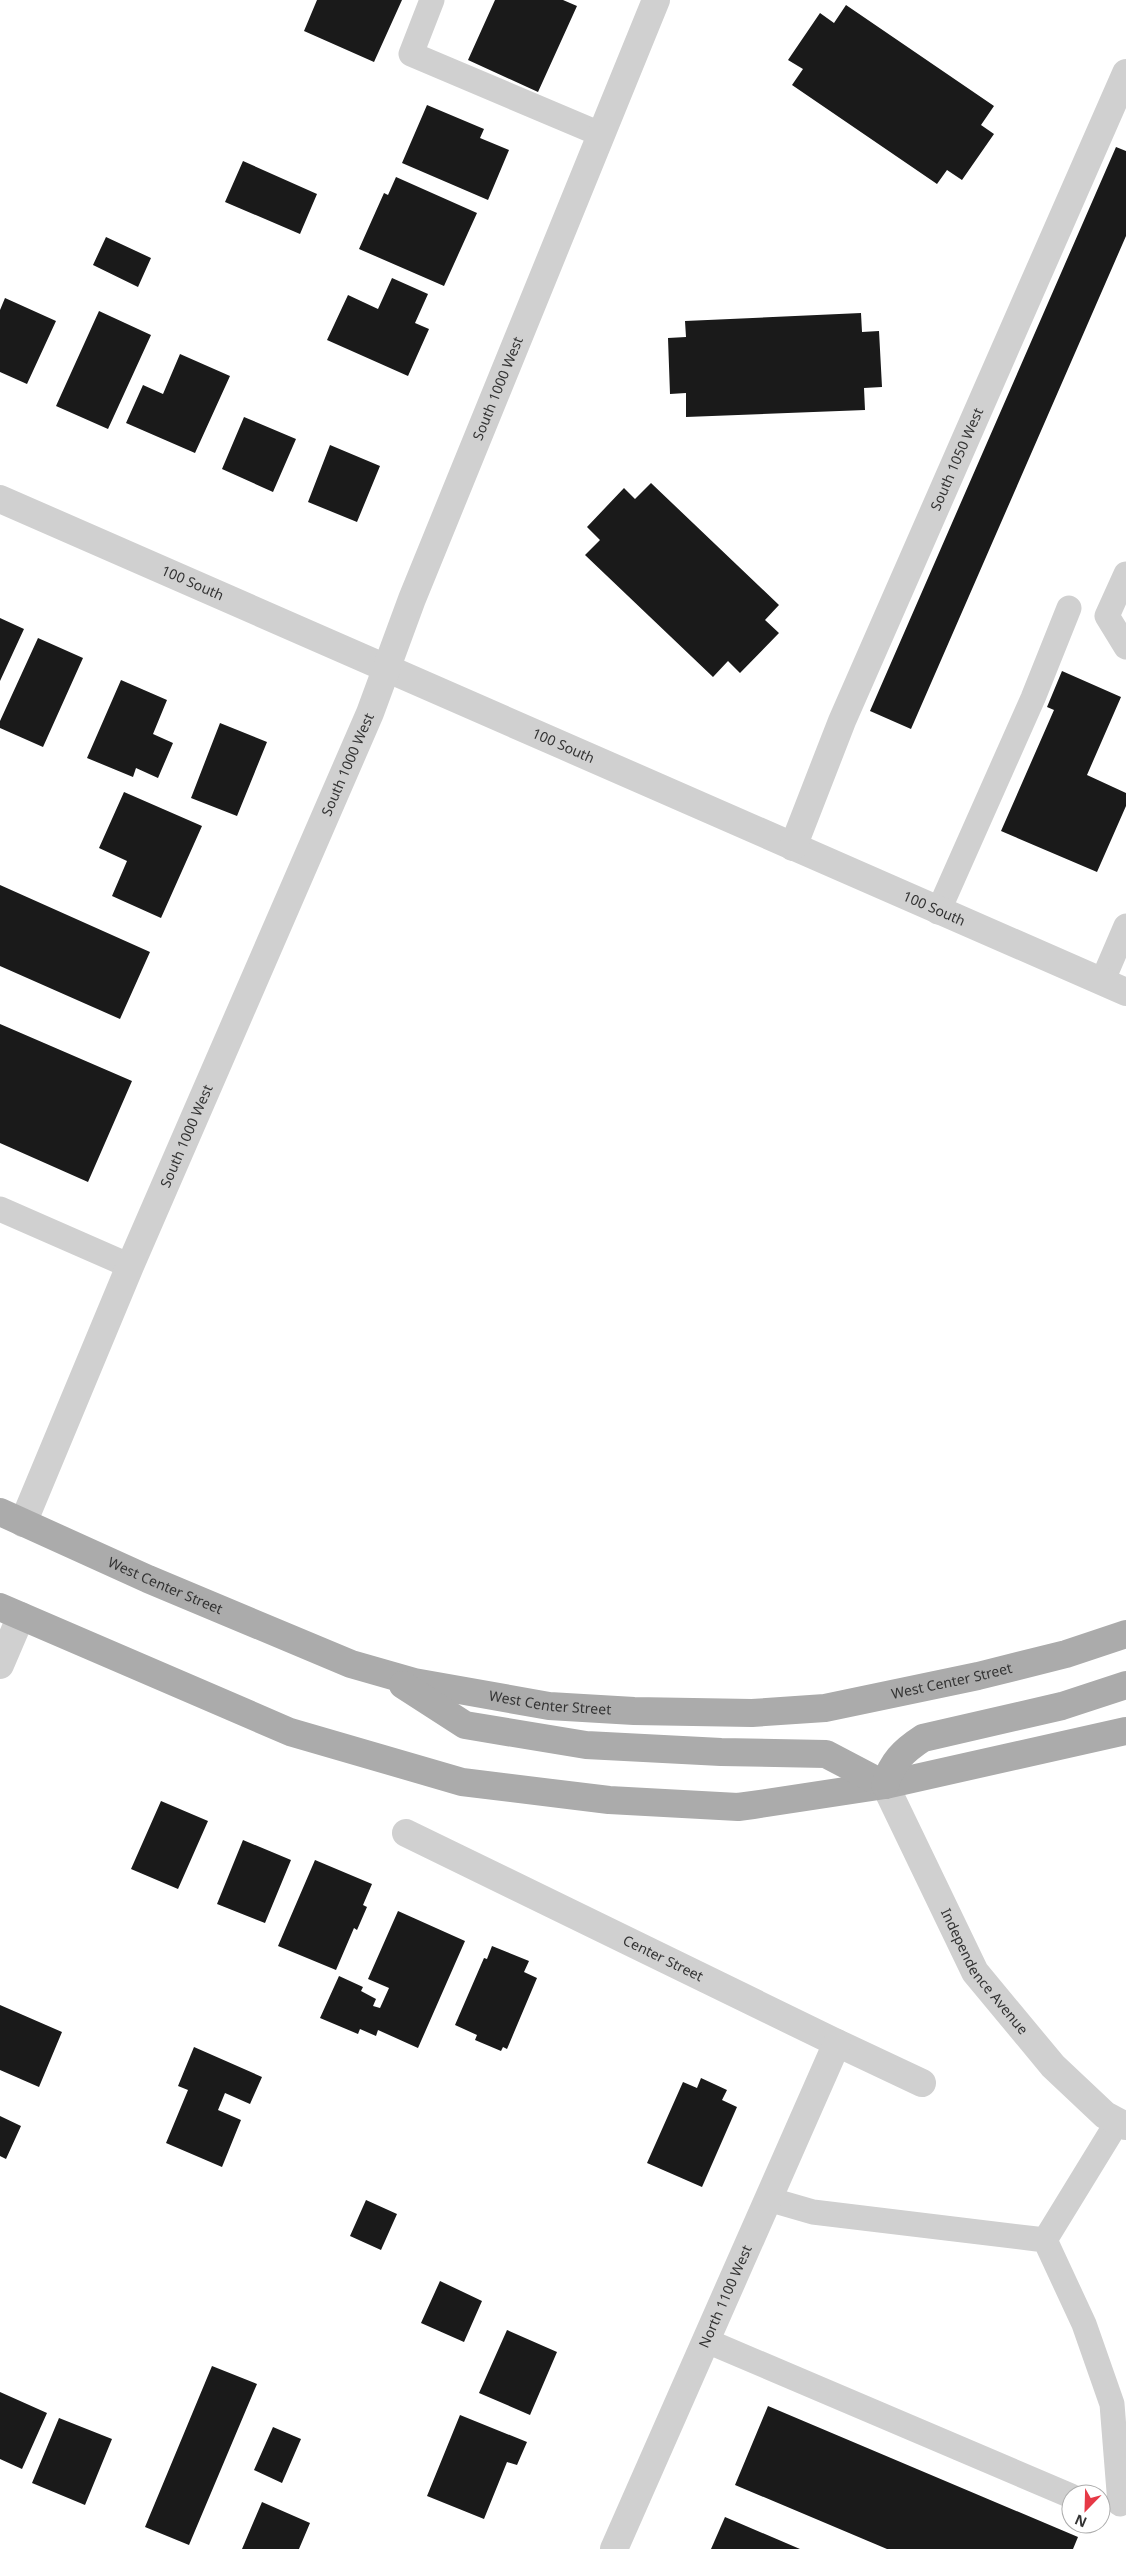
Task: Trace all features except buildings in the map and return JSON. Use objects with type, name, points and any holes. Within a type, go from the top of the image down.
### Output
[{"type":"main road","name":"West Center Street","points":[[12,1518],[293,1641],[351,1664],[414,1682],[549,1706],[634,1712],[752,1713],[825,1708],[900,1693],[1066,1654],[1126,1634]]},
{"type":"main road","points":[[11,1611],[290,1732],[462,1782],[609,1800],[738,1807],[885,1785],[1126,1731]]},
{"type":"main road","points":[[385,1673],[465,1725],[586,1745],[721,1752],[826,1754],[885,1785]]},
{"type":"main road","points":[[885,1785],[891,1767],[903,1751],[923,1738],[1062,1706],[1126,1685]]},
{"type":"street","name":"South 1000 West","points":[[12,1518],[130,1266],[388,668],[415,590],[656,0]]},
{"type":"street","name":"South 1050 West","points":[[793,847],[842,721],[1126,73]]},
{"type":"street","name":"100 South","points":[[0,499],[388,668],[938,912],[1114,987]]},
{"type":"street","points":[[0,1665],[11,1611]]},
{"type":"street","name":"Independence Avenue","points":[[885,1785],[974,1972],[1053,2066],[1105,2115],[1122,2124]]},
{"type":"street","name":"Center Street","points":[[406,1833],[922,2083]]},
{"type":"street","name":"North 1100 West","points":[[614,2549],[837,2043]]},
{"type":"lane","points":[[432,0],[411,54],[600,134]]},
{"type":"lane","points":[[1126,574],[1107,616],[1126,646]]},
{"type":"lane","points":[[938,912],[1033,698],[1069,608]]},
{"type":"lane","points":[[1114,987],[1126,926]]},
{"type":"lane","points":[[0,1209],[130,1266]]},
{"type":"lane","points":[[1045,2240],[1122,2124]]},
{"type":"lane","points":[[768,2199],[813,2212],[1045,2240]]},
{"type":"lane","points":[[1045,2240],[1084,2324],[1112,2404],[1116,2503]]},
{"type":"lane","points":[[707,2340],[1061,2492]]}]
